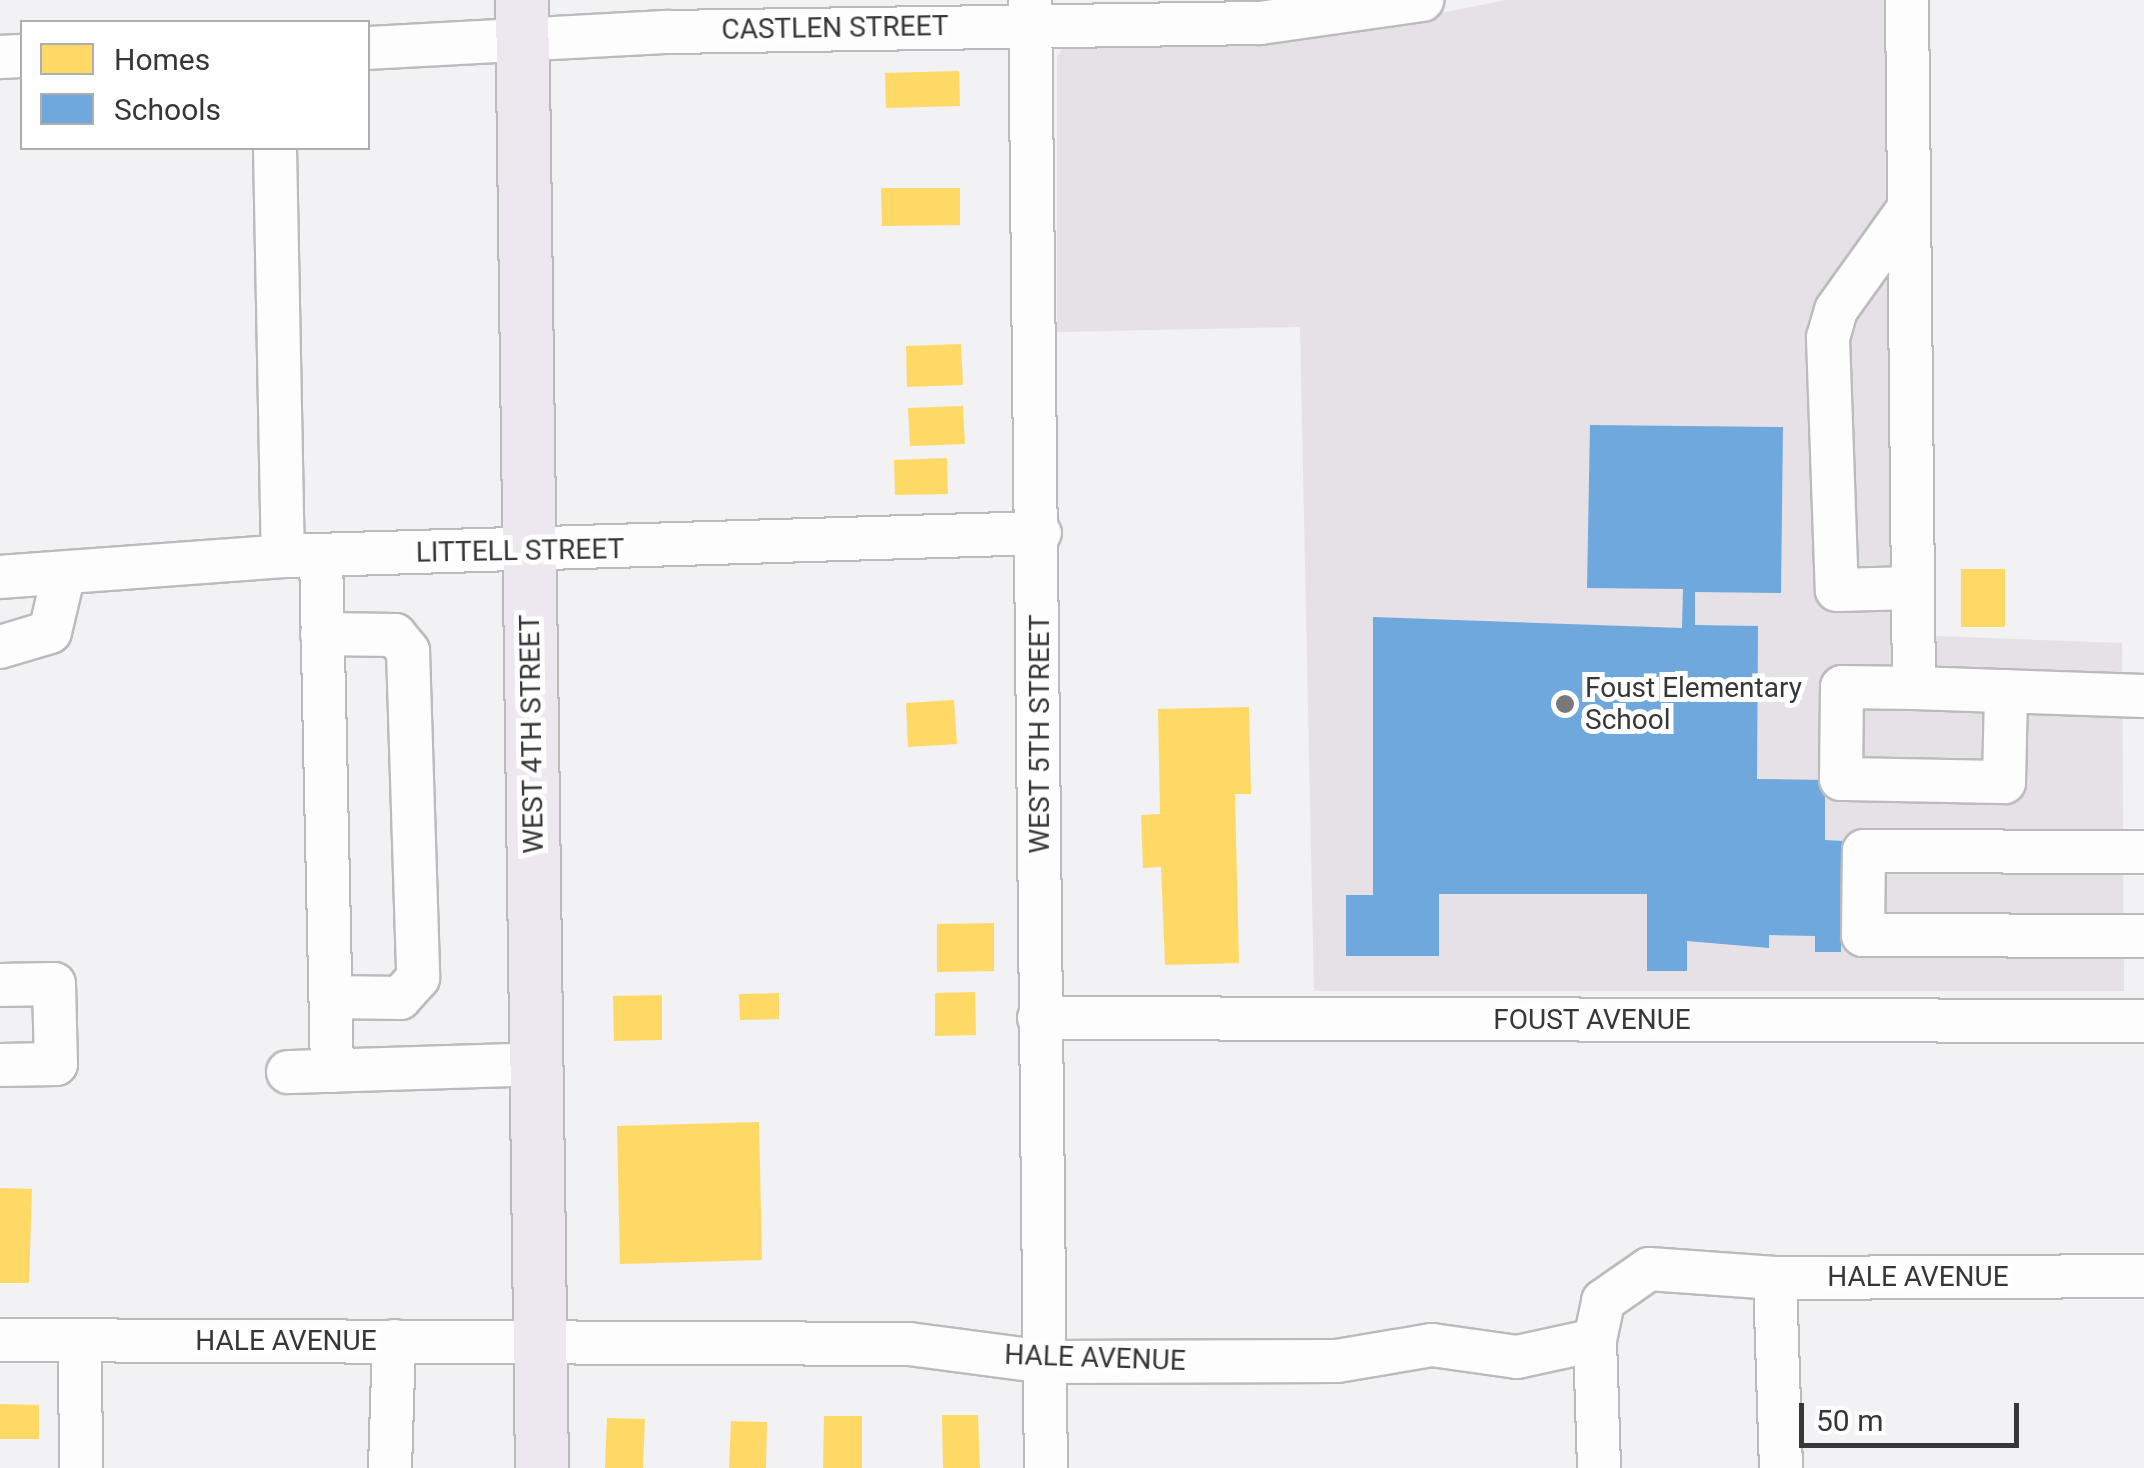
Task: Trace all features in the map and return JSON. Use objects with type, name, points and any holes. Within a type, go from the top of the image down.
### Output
[{"type":"main road","name":"WEST 4TH STREET","points":[[523,19],[528,550],[544,1345],[542,1468]]},
{"type":"street","name":"CASTLEN STREET","points":[[370,48],[523,19],[1030,12],[1260,22],[1422,0]]},
{"type":"street","points":[[1907,0],[1914,688]]},
{"type":"street","name":"WEST 5TH STREET","points":[[1030,12],[1040,532],[1039,1018],[1046,1468]]},
{"type":"street","points":[[275,150],[302,555],[322,634],[332,1071]]},
{"type":"street","points":[[1909,208],[1836,310],[1828,338],[1837,590],[1914,588]]},
{"type":"street","name":"LITTELL STREET","points":[[0,578],[302,555],[1040,532]]},
{"type":"street","points":[[0,646],[50,632],[64,573]]},
{"type":"street","points":[[322,634],[395,634],[408,652],[418,978],[400,998],[331,997]]},
{"type":"street","points":[[2006,691],[2004,782],[1840,779],[1842,686],[2006,691],[2144,696]]},
{"type":"street","points":[[2144,852],[1864,851],[1863,935],[2144,936]]},
{"type":"street","points":[[0,984],[54,984],[56,1064],[0,1064]]},
{"type":"street","name":"FOUST AVENUE","points":[[1039,1018],[2144,1021]]},
{"type":"street","points":[[288,1072],[539,1064]]},
{"type":"street","name":"HALE AVENUE","points":[[0,1340],[909,1344],[1046,1362],[1337,1361],[1432,1345],[1518,1358],[1595,1340],[1604,1301],[1648,1268],[1775,1278],[2144,1276]]},
{"type":"street","points":[[1775,1278],[1781,1468]]},
{"type":"street","points":[[80,1340],[81,1468]]},
{"type":"street","points":[[1595,1340],[1599,1468]]},
{"type":"street","points":[[390,1468],[394,1341]]},
{"type":"shaded area","points":[[1506,0],[1928,0],[1935,636],[2122,643],[2124,991],[1314,991],[1300,327],[1057,332],[1057,57],[1064,46],[1315,38]]},
{"type":"building: Homes","points":[[959,71],[960,106],[886,108],[885,73]]},
{"type":"building: Homes","points":[[881,188],[960,188],[960,225],[882,226]]},
{"type":"building: Homes","points":[[961,344],[963,385],[907,387],[906,346]]},
{"type":"building: Homes","points":[[963,406],[965,444],[910,446],[908,408]]},
{"type":"building: Homes","points":[[947,458],[948,494],[895,495],[894,460]]},
{"type":"building: Homes","points":[[1961,569],[2005,569],[2005,627],[1961,627]]},
{"type":"building: Homes","points":[[954,700],[957,744],[908,747],[906,703]]},
{"type":"building: Homes","points":[[1249,707],[1251,794],[1235,794],[1239,963],[1165,965],[1161,867],[1143,868],[1141,815],[1160,814],[1158,709]]},
{"type":"building: Homes","points":[[994,923],[994,971],[937,972],[937,924]]},
{"type":"building: Homes","points":[[975,992],[976,1035],[935,1036],[935,993]]},
{"type":"building: Homes","points":[[779,993],[779,1019],[740,1020],[739,994]]},
{"type":"building: Homes","points":[[662,995],[662,1040],[614,1041],[613,996]]},
{"type":"building: Homes","points":[[759,1122],[762,1260],[620,1264],[617,1126]]},
{"type":"building: Homes","points":[[0,1188],[32,1189],[29,1283],[0,1283]]},
{"type":"building: Homes","points":[[0,1404],[39,1405],[39,1439],[0,1439]]},
{"type":"building: Homes","points":[[942,1415],[978,1415],[980,1468],[943,1468]]},
{"type":"building: Homes","points":[[824,1416],[862,1416],[862,1468],[823,1468]]},
{"type":"building: Homes","points":[[607,1418],[645,1419],[643,1468],[605,1468]]},
{"type":"building: Homes","points":[[731,1421],[767,1422],[766,1468],[729,1468]]},
{"type":"building: Schools","name":"Foust Elementary School","points":[[1590,425],[1783,427],[1781,593],[1695,592],[1695,625],[1758,626],[1757,779],[1825,780],[1825,840],[1842,841],[1841,952],[1815,952],[1815,936],[1769,935],[1769,948],[1687,941],[1687,971],[1647,971],[1647,894],[1439,894],[1439,956],[1346,956],[1346,895],[1373,895],[1373,617],[1682,628],[1683,589],[1587,588]]},
{"type":"place","name":"Foust Elementary School","points":[[1565,704]]}]
